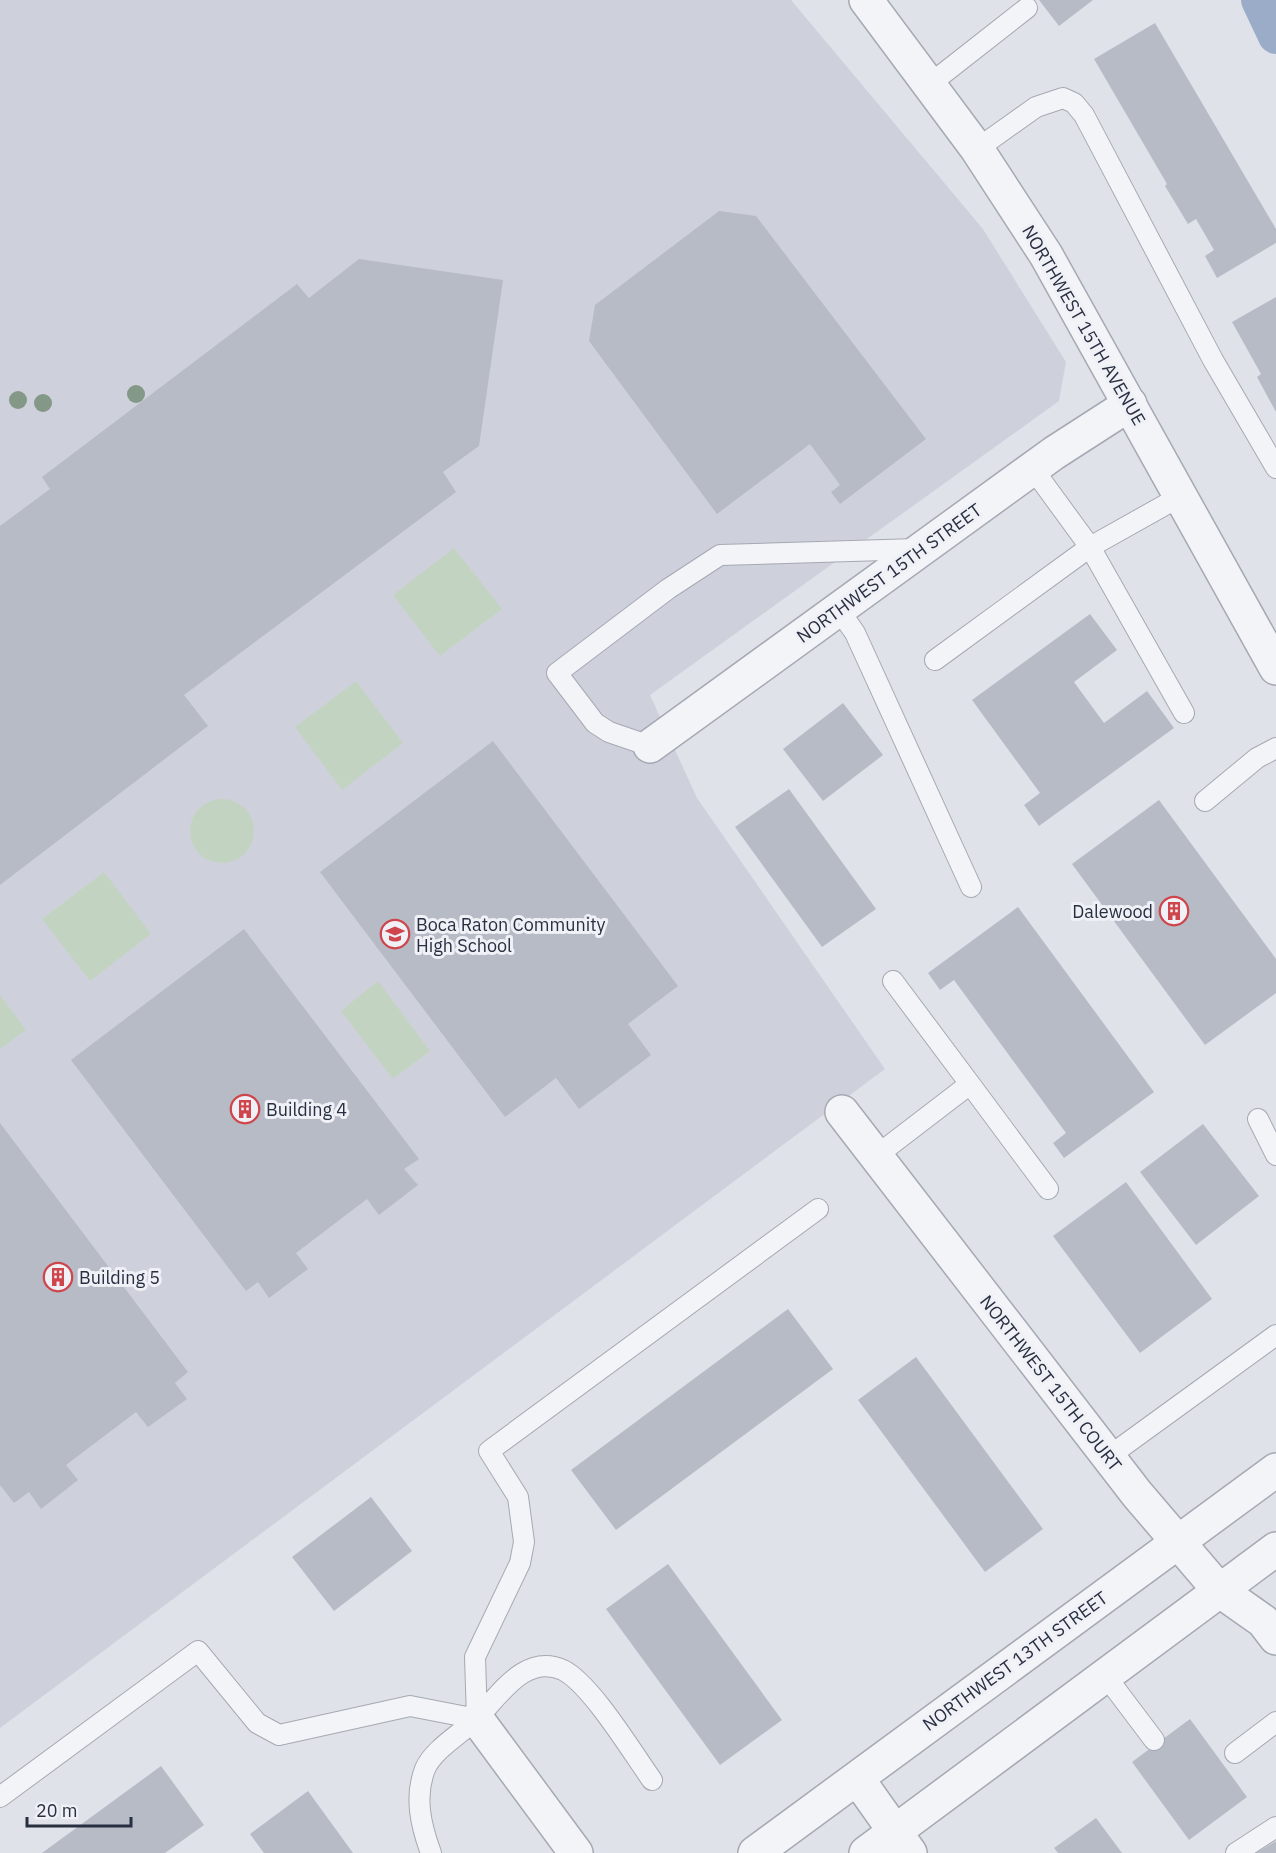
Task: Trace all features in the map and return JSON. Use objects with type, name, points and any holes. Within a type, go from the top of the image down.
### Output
[{"type":"street","name":"NORTHWEST 15TH AVENUE","points":[[866,0],[977,149],[1046,255],[1276,668]]},
{"type":"street","name":"NORTHWEST 15TH STREET","points":[[650,746],[1033,469],[1130,404]]},
{"type":"street","name":"NORTHWEST 15TH COURT","points":[[842,1112],[1108,1457],[1178,1542],[1219,1590],[1263,1621],[1276,1638]]},
{"type":"street","name":"NORTHWEST 13TH STREET","points":[[755,1853],[1276,1470]]},
{"type":"street","points":[[866,1853],[902,1842],[1105,1676],[1276,1549]]},
{"type":"street","points":[[477,1719],[576,1853]]},
{"type":"street","points":[[857,1778],[902,1842]]},
{"type":"lane","points":[[930,84],[1027,8]]},
{"type":"lane","points":[[977,149],[1036,107],[1063,98],[1074,103],[1084,115],[1213,360],[1276,468]]},
{"type":"lane","points":[[1033,469],[1090,547],[1184,713]]},
{"type":"lane","points":[[934,660],[1090,547],[1181,496]]},
{"type":"lane","points":[[650,746],[609,732],[595,723],[557,673],[668,589],[720,555],[924,549]]},
{"type":"lane","points":[[839,610],[855,633],[971,887]]},
{"type":"lane","points":[[1205,801],[1257,758],[1276,748]]},
{"type":"lane","points":[[893,981],[1048,1189]]},
{"type":"lane","points":[[876,1156],[970,1084]]},
{"type":"lane","points":[[1258,1119],[1276,1155]]},
{"type":"lane","points":[[477,1719],[475,1657],[520,1563],[524,1542],[523,1519],[518,1497],[489,1451],[818,1209]]},
{"type":"lane","points":[[1108,1457],[1276,1335]]},
{"type":"lane","points":[[0,1797],[198,1651],[257,1723],[279,1735],[410,1706],[477,1719]]},
{"type":"lane","points":[[431,1853],[420,1813],[419,1797],[426,1767],[432,1758],[477,1719],[504,1686],[535,1668],[562,1670],[588,1692],[652,1780]]},
{"type":"lane","points":[[1105,1676],[1154,1740]]},
{"type":"lane","points":[[1235,1753],[1276,1722]]},
{"type":"lane","points":[[1236,1853],[1276,1827]]},
{"type":"shaded area","name":"Boca Raton Community High School","points":[[0,0],[791,0],[983,229],[1066,362],[1059,401],[650,695],[697,798],[885,1069],[0,1728]]},
{"type":"green space","points":[[454,548],[502,609],[440,656],[393,595]]},
{"type":"green space","points":[[356,681],[403,743],[342,790],[295,727]]},
{"type":"green space","points":[[222,799],[234,801],[245,808],[252,819],[254,831],[252,843],[245,854],[234,861],[222,863],[210,861],[199,854],[192,843],[190,831],[192,819],[199,808],[210,801]]},
{"type":"green space","points":[[104,872],[151,934],[90,981],[42,919]]},
{"type":"green space","points":[[378,981],[430,1051],[393,1079],[341,1011]]},
{"type":"green space","points":[[0,995],[26,1030],[0,1049]]},
{"type":"building","points":[[1039,0],[1093,0],[1059,26]]},
{"type":"building","points":[[1155,23],[1276,229],[1276,243],[1217,278],[1205,256],[1214,250],[1196,219],[1188,224],[1094,59]]},
{"type":"building","points":[[719,211],[756,216],[926,439],[840,504],[831,492],[840,485],[810,444],[717,514],[589,341],[595,305]]},
{"type":"building","points":[[359,259],[503,280],[479,446],[443,472],[456,492],[184,695],[208,726],[0,885],[0,526],[50,489],[42,477],[297,284],[309,298]]},
{"type":"building","points":[[1276,297],[1276,412],[1257,377],[1261,374],[1232,322]]},
{"type":"building","points":[[1090,614],[1117,650],[1074,682],[1104,723],[1147,691],[1174,728],[1039,826],[1024,805],[1040,793],[972,700]]},
{"type":"building","points":[[843,703],[883,755],[823,801],[783,749]]},
{"type":"building","points":[[493,741],[678,986],[628,1024],[651,1055],[579,1109],[556,1078],[505,1117],[320,872]]},
{"type":"building","points":[[789,789],[876,909],[822,947],[735,827]]},
{"type":"building","name":"Dalewood","points":[[1159,800],[1276,959],[1276,993],[1205,1045],[1072,864]]},
{"type":"building","points":[[1018,907],[1154,1092],[1064,1158],[1053,1143],[1066,1133],[954,980],[940,990],[928,973]]},
{"type":"building","name":"Building 4","points":[[244,929],[419,1159],[404,1169],[418,1185],[379,1215],[367,1199],[296,1253],[308,1269],[269,1298],[258,1282],[246,1291],[71,1060]]},
{"type":"building","name":"Building 5","points":[[0,1123],[188,1372],[175,1383],[187,1399],[148,1427],[136,1412],[66,1465],[78,1480],[41,1509],[29,1492],[14,1503],[0,1485]]},
{"type":"building","points":[[1203,1124],[1259,1196],[1196,1245],[1140,1172]]},
{"type":"building","points":[[1126,1182],[1212,1299],[1140,1353],[1053,1236]]},
{"type":"building","points":[[788,1309],[833,1369],[616,1530],[571,1470]]},
{"type":"building","points":[[916,1357],[1043,1529],[985,1572],[858,1400]]},
{"type":"building","points":[[371,1497],[412,1551],[334,1611],[292,1557]]},
{"type":"building","points":[[668,1564],[782,1720],[720,1765],[606,1609]]},
{"type":"building","points":[[1190,1719],[1247,1797],[1189,1840],[1132,1762]]},
{"type":"building","points":[[161,1766],[204,1825],[165,1853],[42,1853]]},
{"type":"building","points":[[308,1791],[353,1853],[264,1853],[250,1834]]},
{"type":"building","points":[[1096,1818],[1122,1853],[1058,1853],[1054,1848]]},
{"type":"building","points":[[1276,1841],[1276,1853],[1256,1853]]},
{"type":"waterway","points":[[1259,0],[1276,36]]},
{"type":"place","name":"Dalewood","points":[[1174,911]]},
{"type":"place","name":"Boca Raton Community High School","points":[[395,934]]},
{"type":"place","name":"Building 4","points":[[245,1109]]},
{"type":"place","name":"Building 5","points":[[58,1277]]}]
